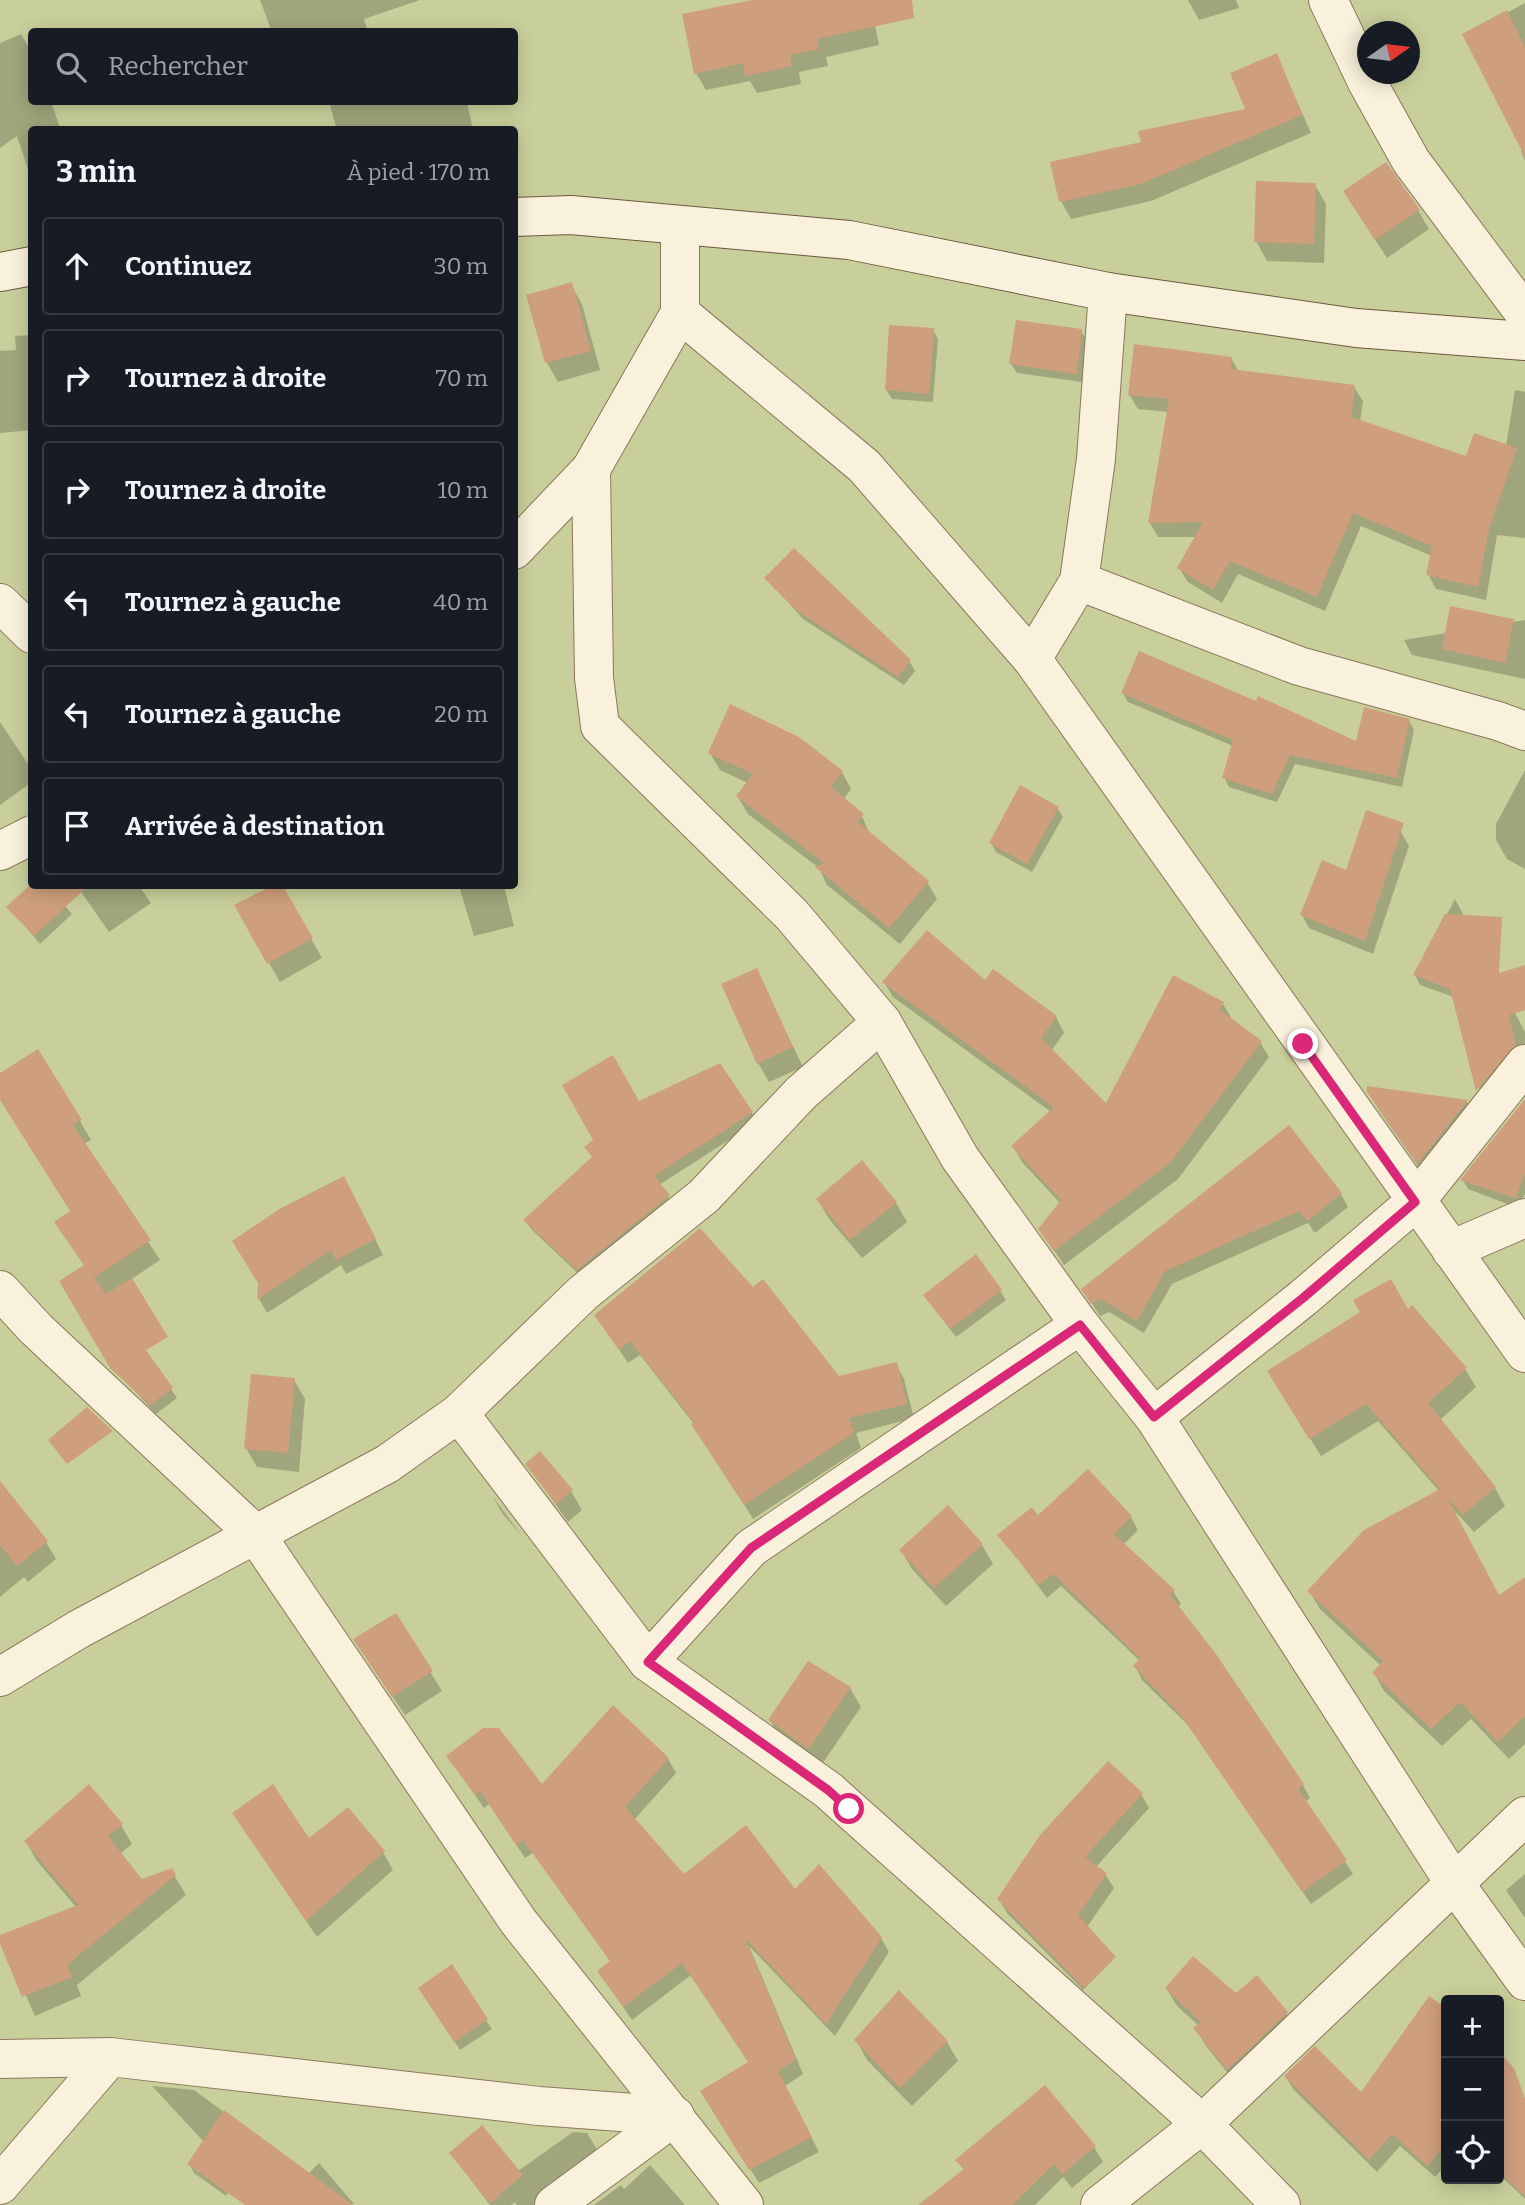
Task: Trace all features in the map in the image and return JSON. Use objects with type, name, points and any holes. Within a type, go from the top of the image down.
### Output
[{"type":"street","points":[[1328,0],[1367,82],[1411,161],[1525,314]]},
{"type":"street","points":[[518,217],[571,215],[849,240],[1108,292],[1356,328],[1525,341]]},
{"type":"street","points":[[518,546],[591,469],[680,313],[680,226]]},
{"type":"street","points":[[0,272],[28,267]]},
{"type":"street","points":[[1032,659],[1079,581],[1096,459],[1108,292]]},
{"type":"street","points":[[680,313],[864,466],[1032,659],[1415,1202],[1525,1353]]},
{"type":"street","points":[[591,469],[594,678],[600,726],[792,915],[882,1022],[960,1158],[1080,1325],[1154,1417],[1455,1884],[1525,1981]]},
{"type":"street","points":[[1079,581],[1299,666],[1525,731]]},
{"type":"street","points":[[0,603],[28,630]]},
{"type":"street","points":[[0,851],[28,837]]},
{"type":"street","points":[[0,1677],[79,1629],[387,1464],[459,1413],[583,1293],[704,1196],[801,1093],[882,1022]]},
{"type":"street","points":[[1154,1417],[1303,1298],[1415,1202],[1525,1064]]},
{"type":"street","points":[[1451,1250],[1525,1217]]},
{"type":"street","points":[[0,1290],[36,1329],[256,1535],[518,1921],[744,2205]]},
{"type":"street","points":[[648,1662],[751,1548],[1080,1325]]},
{"type":"street","points":[[459,1413],[648,1662],[828,1790],[1202,2124],[1281,2205]]},
{"type":"street","points":[[1100,2205],[1202,2124],[1525,1816]]},
{"type":"street","points":[[0,2059],[110,2057],[539,2106],[675,2116]]},
{"type":"street","points":[[0,2185],[110,2057]]},
{"type":"street","points":[[554,2205],[675,2116]]},
{"type":"green space","points":[[0,0],[1525,0],[1525,2205],[0,2205]]},
{"type":"building","points":[[752,0],[912,0],[914,18],[817,39],[819,49],[790,55],[792,66],[745,76],[743,63],[694,74],[682,14]]},
{"type":"building","points":[[1507,10],[1525,47],[1525,157],[1462,34]]},
{"type":"building","points":[[1277,53],[1302,115],[1141,184],[1059,202],[1050,162],[1141,142],[1138,131],[1245,109],[1230,73]]},
{"type":"building","points":[[1386,162],[1420,210],[1375,240],[1343,191]]},
{"type":"building","points":[[1256,181],[1316,183],[1314,244],[1254,242]]},
{"type":"building","points":[[572,282],[591,351],[545,363],[526,295]]},
{"type":"building","points":[[1016,320],[1082,329],[1077,374],[1009,364]]},
{"type":"building","points":[[889,325],[934,328],[929,394],[885,390]]},
{"type":"building","points":[[1134,344],[1232,357],[1231,369],[1355,385],[1351,417],[1466,456],[1474,433],[1517,448],[1489,529],[1478,587],[1426,575],[1432,546],[1353,513],[1317,597],[1230,561],[1213,590],[1177,568],[1203,522],[1148,523],[1169,399],[1128,395]]},
{"type":"building","points":[[794,548],[911,660],[898,677],[796,610],[764,578]]},
{"type":"building","points":[[1450,606],[1514,619],[1505,663],[1442,649]]},
{"type":"building","points":[[1139,651],[1256,701],[1258,696],[1356,741],[1364,707],[1410,719],[1397,778],[1290,755],[1272,794],[1222,778],[1233,740],[1121,693]]},
{"type":"building","points":[[730,704],[799,737],[843,771],[831,787],[864,814],[858,822],[929,881],[889,928],[815,867],[824,863],[736,796],[753,774],[708,753]]},
{"type":"building","points":[[1020,785],[1059,807],[1027,864],[989,843]]},
{"type":"building","points":[[1366,810],[1404,823],[1365,941],[1300,915],[1322,860],[1346,870]]},
{"type":"building","points":[[28,887],[85,889],[34,936],[6,907]]},
{"type":"building","points":[[265,889],[285,889],[313,938],[267,964],[234,905]]},
{"type":"building","points":[[1445,914],[1502,917],[1499,973],[1525,965],[1525,1010],[1509,1015],[1516,1044],[1476,1091],[1450,989],[1413,975]]},
{"type":"building","points":[[927,930],[985,980],[993,969],[1057,1016],[1041,1038],[1106,1103],[1173,975],[1224,1002],[1220,1010],[1262,1041],[1170,1163],[1054,1251],[1038,1229],[1061,1200],[1011,1146],[1054,1107],[882,982]]},
{"type":"building","points":[[757,968],[793,1047],[757,1064],[721,984]]},
{"type":"building","points":[[38,1049],[82,1120],[73,1125],[151,1240],[94,1278],[106,1294],[132,1278],[168,1337],[146,1350],[173,1388],[150,1405],[110,1368],[59,1281],[84,1265],[54,1222],[70,1211],[0,1100],[0,1073]]},
{"type":"building","points":[[613,1055],[639,1101],[720,1063],[753,1112],[654,1176],[670,1195],[577,1270],[523,1220],[592,1157],[584,1147],[593,1140],[562,1085]]},
{"type":"building","points":[[1367,1086],[1468,1100],[1417,1164],[1367,1092]]},
{"type":"building","points":[[1525,1099],[1525,1173],[1516,1198],[1460,1180]]},
{"type":"building","points":[[1289,1125],[1342,1193],[1307,1221],[1299,1211],[1165,1271],[1137,1321],[1101,1299],[1091,1304],[1081,1289]]},
{"type":"building","points":[[862,1160],[897,1202],[850,1240],[816,1199]]},
{"type":"building","points":[[344,1176],[376,1239],[336,1260],[331,1250],[257,1300],[258,1283],[232,1241],[281,1208]]},
{"type":"building","points":[[700,1228],[753,1287],[763,1279],[839,1376],[897,1362],[907,1404],[849,1418],[854,1433],[744,1505],[691,1424],[694,1422],[630,1341],[619,1350],[594,1315]]},
{"type":"building","points":[[976,1254],[1002,1290],[950,1329],[923,1295]]},
{"type":"building","points":[[1391,1279],[1408,1309],[1412,1305],[1467,1368],[1428,1403],[1496,1487],[1463,1515],[1447,1497],[1499,1595],[1525,1577],[1525,1716],[1498,1742],[1460,1702],[1431,1729],[1372,1673],[1383,1661],[1307,1591],[1364,1530],[1440,1489],[1366,1404],[1309,1439],[1267,1371],[1360,1312],[1353,1300]]},
{"type":"building","points":[[251,1374],[295,1378],[288,1453],[244,1449]]},
{"type":"building","points":[[87,1407],[113,1431],[67,1464],[48,1440]]},
{"type":"building","points":[[540,1451],[573,1490],[556,1504],[525,1464]]},
{"type":"building","points":[[1088,1469],[1132,1516],[1114,1534],[1175,1590],[1170,1595],[1216,1654],[1304,1784],[1298,1789],[1347,1860],[1302,1892],[1180,1714],[1133,1666],[1140,1658],[1053,1574],[1039,1585],[997,1535],[1032,1507],[1038,1515]]},
{"type":"building","points":[[0,1481],[48,1541],[17,1566],[0,1545]]},
{"type":"building","points":[[948,1505],[983,1544],[934,1588],[899,1550]]},
{"type":"building","points":[[396,1613],[433,1671],[392,1697],[353,1639]]},
{"type":"building","points":[[808,1661],[851,1687],[809,1749],[768,1720]]},
{"type":"building","points":[[613,1705],[669,1758],[625,1807],[684,1874],[746,1825],[795,1889],[819,1864],[882,1937],[826,2024],[745,1938],[796,2060],[778,2071],[812,2137],[749,2170],[700,2091],[748,2062],[682,1963],[623,2007],[597,1971],[610,1961],[523,1840],[516,1845],[480,1791],[475,1795],[446,1756],[483,1728],[499,1728],[542,1784]]},
{"type":"building","points":[[1108,1761],[1143,1793],[1085,1857],[1107,1873],[1078,1915],[1116,1957],[1084,1988],[997,1899],[1040,1835]]},
{"type":"building","points":[[89,1784],[123,1824],[108,1836],[142,1879],[172,1868],[176,1875],[67,1965],[72,1977],[22,1997],[0,1944],[0,1935],[78,1905],[24,1841]]},
{"type":"building","points":[[273,1784],[309,1838],[348,1807],[385,1851],[306,1921],[232,1813]]},
{"type":"building","points":[[1193,1956],[1236,1993],[1257,1975],[1288,2012],[1227,2070],[1193,2028],[1201,2022],[1165,1988]]},
{"type":"building","points":[[452,1964],[488,2019],[454,2042],[418,1988]]},
{"type":"building","points":[[899,1990],[948,2041],[900,2088],[854,2040]]},
{"type":"building","points":[[1429,1996],[1441,2004],[1441,2151],[1427,2166],[1392,2134],[1369,2160],[1284,2076],[1315,2046],[1361,2092]]},
{"type":"building","points":[[1504,2057],[1514,2068],[1525,2099],[1525,2196],[1504,2177]]},
{"type":"building","points":[[1045,2085],[1096,2146],[1062,2174],[1054,2164],[1012,2205],[918,2205],[964,2169],[955,2160]]},
{"type":"building","points":[[224,2110],[353,2205],[245,2205],[187,2164]]},
{"type":"building","points":[[482,2125],[523,2175],[490,2203],[449,2153]]},
{"type":"route","points":[[849,1809],[828,1790],[648,1662],[751,1548],[1080,1325],[1154,1417],[1303,1298],[1415,1202],[1303,1044]]}]
